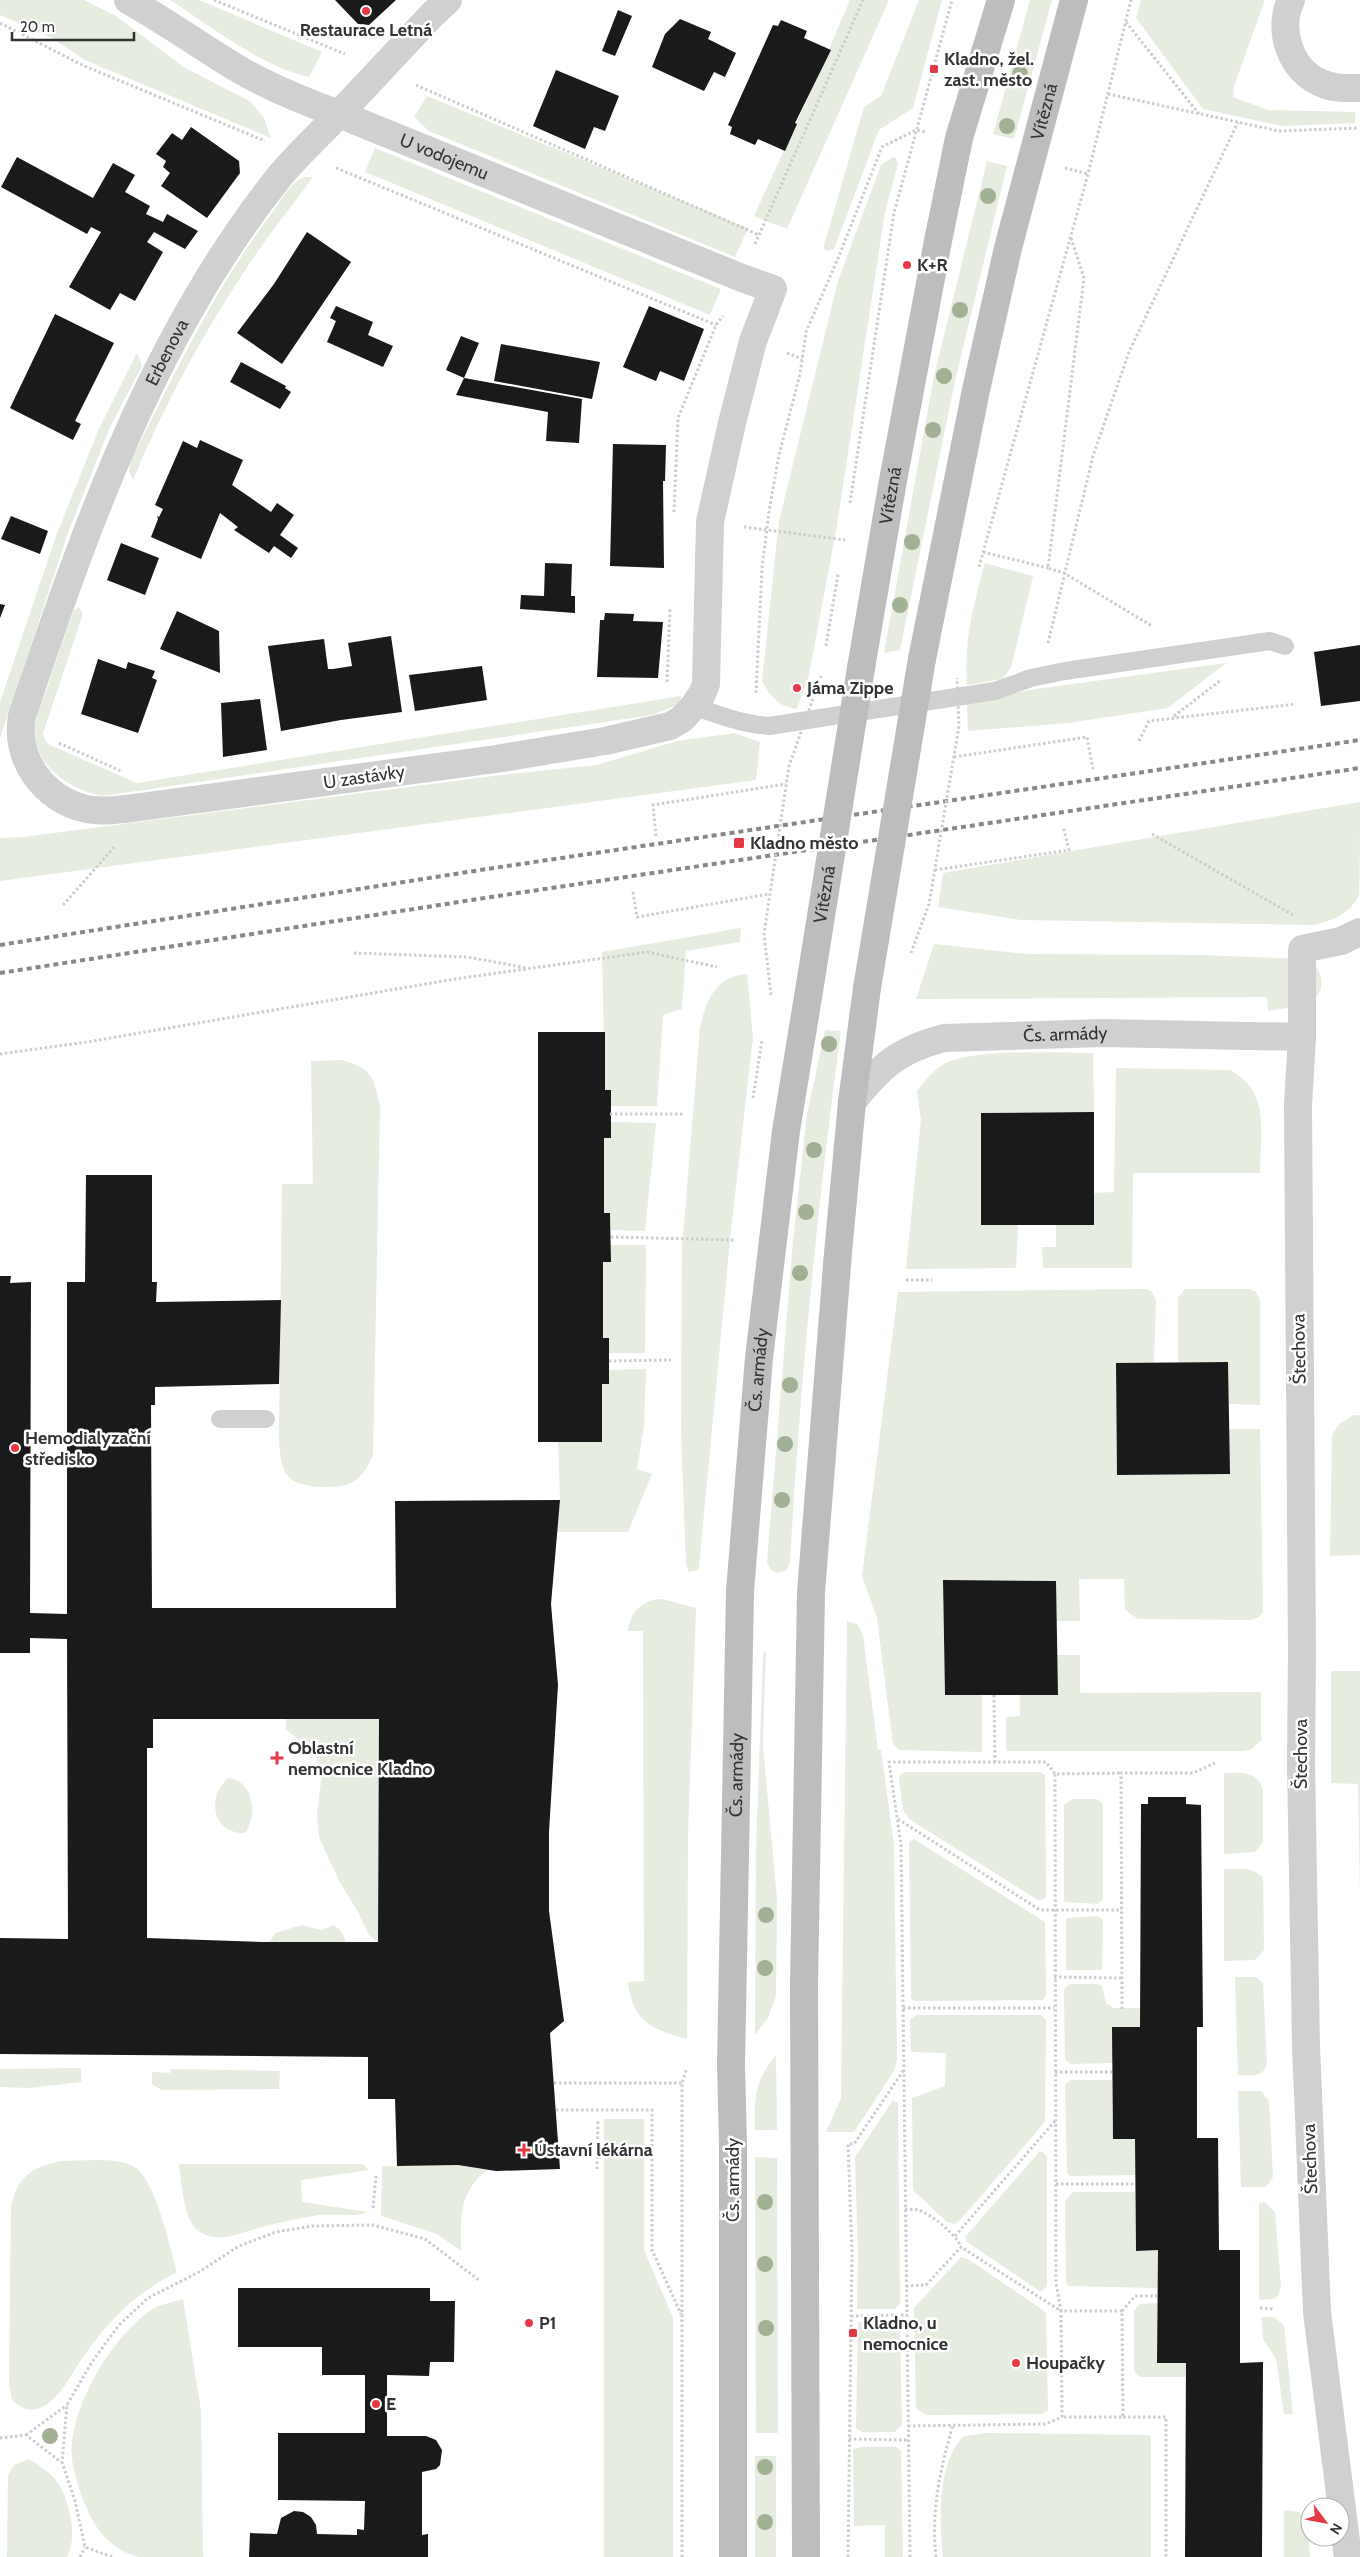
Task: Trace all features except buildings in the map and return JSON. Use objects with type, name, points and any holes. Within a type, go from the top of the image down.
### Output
[{"type":"main road","name":"Vítězná","points":[[808,997],[892,486],[950,184],[959,138],[1001,0]]},
{"type":"main road","name":"Vítězná","points":[[852,1102],[867,988],[922,659],[984,352],[1008,248],[1074,0]]},
{"type":"main road","name":"Čs. armády","points":[[733,2557],[733,2144],[731,2064],[740,1591],[762,1338],[786,1130],[808,997]]},
{"type":"main road","points":[[806,2557],[804,1985],[811,1592],[823,1424],[852,1102]]},
{"type":"street","name":"U vodojemu","points":[[128,0],[168,22],[236,68],[290,95],[772,289],[753,341]]},
{"type":"street","name":"Erbenova","points":[[34,775],[25,759],[21,746],[19,731],[22,716],[67,583],[115,461],[165,354],[197,297],[256,209],[299,154],[448,0]]},
{"type":"street","points":[[1290,0],[1286,9],[1284,28],[1288,46],[1295,61],[1306,73],[1320,83],[1338,88],[1360,88]]},
{"type":"street","points":[[694,706],[706,684],[710,522],[732,422],[753,341]]},
{"type":"street","name":"U zastávky","points":[[34,775],[54,794],[70,803],[85,808],[116,810],[496,759],[605,741],[670,726],[682,718],[694,706]]},
{"type":"street","name":"Štechova","points":[[1348,2557],[1317,2312],[1306,2046],[1301,1763],[1302,1650],[1298,1144],[1302,1037],[1302,949],[1341,941],[1360,932]]},
{"type":"street","name":"Čs. armády","points":[[852,1102],[874,1074],[890,1060],[924,1043],[944,1038],[1103,1033],[1302,1037]]},
{"type":"lane","points":[[694,706],[753,725],[769,726],[995,691],[1040,676],[1270,641],[1285,646]]},
{"type":"lane","points":[[220,1420],[266,1419]]},
{"type":"path","points":[[214,0],[759,235]]},
{"type":"path","points":[[674,516],[678,418],[716,325],[727,309],[742,278],[759,235],[863,0]]},
{"type":"path","points":[[849,511],[894,213],[952,0]]},
{"type":"path","points":[[978,570],[1070,237],[1131,0]]},
{"type":"path","points":[[1126,22],[1200,114]]},
{"type":"path","points":[[0,23],[82,65],[753,341],[802,359]]},
{"type":"path","points":[[345,55],[351,49]]},
{"type":"path","points":[[1108,94],[1280,131],[1358,128]]},
{"type":"path","points":[[1040,676],[1093,456],[1129,352],[1238,122]]},
{"type":"path","points":[[753,725],[762,568],[769,511],[779,455],[802,359],[806,332],[839,256],[882,147],[916,130]]},
{"type":"path","points":[[1048,568],[1084,278],[1070,237]]},
{"type":"path","points":[[843,549],[846,530]]},
{"type":"path","points":[[778,531],[845,540]]},
{"type":"path","points":[[983,552],[1064,573],[1152,626]]},
{"type":"path","points":[[825,655],[839,569]]},
{"type":"path","points":[[666,684],[670,605]]},
{"type":"path","points":[[910,957],[929,904],[954,758],[959,726],[957,672]]},
{"type":"path","points":[[772,1003],[764,934],[786,784],[789,766],[822,673]]},
{"type":"path","points":[[1174,716],[1224,678]]},
{"type":"path","points":[[1139,741],[1149,721],[1174,716],[1296,704]]},
{"type":"path","points":[[954,758],[1087,737],[1093,769]]},
{"type":"path","points":[[56,742],[128,775]]},
{"type":"path","points":[[656,836],[653,805],[786,784]]},
{"type":"path","points":[[935,870],[1069,850],[1063,826]]},
{"type":"path","points":[[1152,834],[1293,914],[1302,916]]},
{"type":"path","points":[[63,905],[121,840]]},
{"type":"path","points":[[632,892],[637,917],[770,894]]},
{"type":"path","points":[[0,1054],[530,968],[647,952],[717,968]]},
{"type":"path","points":[[354,953],[467,957],[530,968]]},
{"type":"path","points":[[610,1114],[684,1114]]},
{"type":"path","points":[[610,1237],[736,1240]]},
{"type":"path","points":[[906,1280],[932,1280]]},
{"type":"path","points":[[609,1361],[671,1360]]},
{"type":"path","points":[[994,1695],[994,1762]]},
{"type":"path","points":[[910,2557],[901,1845],[889,1762],[1046,1762],[1055,1774],[1056,2283],[1061,2311],[1062,2417]]},
{"type":"path","points":[[1055,1774],[1193,1773],[1215,1763]]},
{"type":"path","points":[[1121,1773],[1122,2009]]},
{"type":"path","points":[[898,1819],[1040,1910],[1122,1910]]},
{"type":"path","points":[[1054,1977],[1122,1978]]},
{"type":"path","points":[[903,2008],[1054,2008]]},
{"type":"path","points":[[682,2557],[682,2083],[687,2068]]},
{"type":"path","points":[[848,2557],[851,2316],[848,2144],[854,2144],[904,2069]]},
{"type":"path","points":[[1055,2072],[1112,2072]]},
{"type":"path","points":[[554,2083],[682,2083]]},
{"type":"path","points":[[556,2110],[652,2110],[652,2250],[682,2317]]},
{"type":"path","points":[[597,2169],[598,2119]]},
{"type":"path","points":[[955,2236],[1056,2120]]},
{"type":"path","points":[[373,2208],[376,2176]]},
{"type":"path","points":[[1056,2184],[1135,2184]]},
{"type":"path","points":[[905,2209],[918,2210],[936,2220],[955,2236],[961,2247],[1061,2311],[1122,2311]]},
{"type":"path","points":[[0,2438],[26,2435],[67,2405],[92,2362],[119,2325],[148,2298],[199,2272],[239,2246],[276,2232],[312,2226],[372,2225],[425,2239],[480,2281]]},
{"type":"path","points":[[906,2286],[926,2285],[961,2247]]},
{"type":"path","points":[[1123,2417],[1122,2311],[1135,2296],[1157,2296]]},
{"type":"path","points":[[1260,2308],[1275,2308]]},
{"type":"path","points":[[851,2316],[907,2315]]},
{"type":"path","points":[[67,2405],[62,2462],[75,2501],[86,2547],[80,2557]]},
{"type":"path","points":[[908,2426],[1046,2424],[1062,2417],[1166,2418],[1166,2557]]},
{"type":"path","points":[[936,2557],[933,2525],[935,2497],[939,2473],[953,2425]]},
{"type":"path","points":[[26,2435],[62,2462]]},
{"type":"path","points":[[850,2439],[908,2440]]},
{"type":"path","points":[[86,2547],[112,2557]]},
{"type":"shaded area","points":[[0,0],[84,0],[116,16],[185,68],[250,101],[264,118],[271,138],[85,60],[52,38],[0,15]]},
{"type":"shaded area","points":[[170,0],[199,0],[322,52],[309,77],[290,71],[254,55]]},
{"type":"shaded area","points":[[850,0],[889,0],[787,229],[754,216],[830,50]]},
{"type":"shaded area","points":[[919,0],[942,0],[913,108],[879,130],[834,249],[828,251],[823,249],[864,107],[881,96]]},
{"type":"shaded area","points":[[1030,0],[1052,0],[1014,139],[993,134]]},
{"type":"shaded area","points":[[1141,0],[1265,0],[1234,86],[1233,97],[1268,110],[1355,112],[1355,123],[1282,126],[1203,109],[1136,18]]},
{"type":"shaded area","points":[[427,96],[748,228],[735,257],[429,131],[414,117]]},
{"type":"shaded area","points":[[375,148],[721,289],[710,315],[365,172]]},
{"type":"shaded area","points":[[893,157],[896,158],[898,164],[885,212],[837,525],[809,675],[797,709],[791,708],[776,700],[762,681],[779,521],[838,281],[881,165]]},
{"type":"shaded area","points":[[987,161],[1007,166],[955,381],[900,650],[884,653],[934,376]]},
{"type":"shaded area","points":[[304,177],[313,177],[256,254],[215,317],[171,397],[133,480],[129,471],[131,460],[213,302],[282,197],[294,183]]},
{"type":"shaded area","points":[[137,353],[142,366],[110,427],[69,530],[0,738],[0,702],[56,536],[98,431]]},
{"type":"shaded area","points":[[985,563],[1033,576],[1011,668],[1002,679],[967,685],[966,669],[970,623]]},
{"type":"shaded area","points":[[79,607],[83,614],[43,733],[46,742],[50,745],[137,783],[681,696],[680,704],[652,715],[103,796],[79,788],[57,775],[48,766],[36,743],[35,724],[38,713],[74,610]]},
{"type":"shaded area","points":[[1226,663],[1168,708],[1068,723],[968,731],[967,702],[1036,689]]},
{"type":"shaded area","points":[[735,733],[760,742],[756,780],[0,881],[0,838],[23,837],[501,775],[597,765],[677,741]]},
{"type":"shaded area","points":[[1360,802],[1359,895],[1345,912],[1319,924],[1021,920],[938,907],[943,873]]},
{"type":"shaded area","points":[[741,928],[740,942],[686,951],[682,1009],[663,1015],[657,1106],[611,1106],[611,1090],[605,1090],[602,952]]},
{"type":"shaded area","points":[[934,944],[1026,954],[1200,955],[1305,959],[1318,969],[1321,988],[1317,995],[1304,1004],[1268,1011],[1267,997],[916,999]]},
{"type":"shaded area","points":[[747,974],[753,1037],[731,1230],[699,1566],[698,1570],[689,1572],[686,1565],[681,1431],[682,1249],[700,1028],[705,1008],[720,985],[727,979]]},
{"type":"shaded area","points":[[825,1030],[841,1031],[824,1163],[810,1296],[790,1561],[787,1570],[778,1573],[771,1570],[767,1562],[793,1241],[807,1114]]},
{"type":"shaded area","points":[[1016,1052],[1093,1053],[1094,1112],[981,1113],[981,1225],[1018,1225],[1016,1268],[906,1269],[921,1120],[917,1091],[926,1079],[944,1064],[974,1056]]},
{"type":"shaded area","points":[[342,1060],[360,1067],[370,1075],[380,1106],[373,1455],[364,1472],[354,1482],[336,1487],[319,1487],[296,1482],[291,1479],[285,1471],[280,1455],[282,1184],[313,1184],[311,1061]]},
{"type":"shaded area","points":[[1116,1068],[1230,1070],[1243,1079],[1252,1090],[1258,1102],[1261,1129],[1260,1173],[1133,1173],[1132,1268],[1043,1268],[1042,1247],[1056,1247],[1056,1225],[1094,1225],[1094,1193],[1114,1192]]},
{"type":"shaded area","points":[[611,1122],[656,1123],[645,1231],[611,1230],[610,1213],[604,1213],[604,1138],[611,1138]]},
{"type":"shaded area","points":[[610,1245],[646,1245],[645,1353],[609,1353],[603,1338],[603,1262],[611,1262]]},
{"type":"shaded area","points":[[1147,1289],[1152,1292],[1156,1300],[1154,1363],[1116,1363],[1117,1475],[1229,1474],[1229,1429],[1260,1429],[1263,1612],[1259,1617],[1252,1620],[1138,1619],[1125,1610],[1124,1579],[1079,1579],[1080,1621],[1057,1621],[943,1581],[945,1694],[982,1695],[982,1752],[899,1750],[893,1744],[877,1618],[862,1576],[898,1292]]},
{"type":"shaded area","points":[[1185,1289],[1249,1289],[1256,1292],[1260,1299],[1260,1405],[1229,1404],[1228,1362],[1178,1362],[1178,1298]]},
{"type":"shaded area","points":[[646,1369],[644,1427],[637,1469],[652,1474],[628,1532],[557,1532],[560,1500],[558,1442],[602,1441],[602,1384],[609,1384],[609,1370]]},
{"type":"shaded area","points":[[1354,1415],[1360,1415],[1360,1555],[1330,1556],[1332,1435],[1339,1424]]},
{"type":"shaded area","points":[[662,1599],[696,1608],[688,1834],[687,2039],[663,2032],[646,2022],[634,2006],[628,1982],[644,1981],[643,1631],[628,1631],[631,1618],[643,1604]]},
{"type":"shaded area","points":[[847,1621],[857,1624],[863,1635],[878,1750],[881,1750],[894,1845],[897,2060],[894,2071],[854,2132],[826,2132],[841,2098]]},
{"type":"shaded area","points":[[766,1651],[763,1746],[777,1899],[776,1995],[768,2018],[755,2035],[756,1851],[763,1654]]},
{"type":"shaded area","points":[[1057,1655],[1080,1655],[1080,1693],[1261,1692],[1261,1740],[1252,1749],[1244,1751],[1006,1751],[1006,1717],[1020,1716],[1020,1695],[1058,1695]]},
{"type":"shaded area","points":[[1331,1671],[1360,1671],[1360,1896],[1358,1784],[1331,1783]]},
{"type":"shaded area","points":[[286,1718],[379,1719],[378,1942],[369,1935],[358,1912],[339,1881],[319,1837],[317,1815],[322,1773],[317,1759],[305,1744],[286,1730]]},
{"type":"shaded area","points":[[905,1772],[1040,1772],[1045,1775],[1046,1896],[1044,1899],[1038,1900],[909,1819],[903,1810],[899,1779],[899,1776]]},
{"type":"shaded area","points":[[1224,1773],[1242,1773],[1253,1776],[1257,1779],[1263,1790],[1263,1842],[1255,1852],[1224,1854]]},
{"type":"shaded area","points":[[228,1778],[237,1780],[243,1785],[251,1800],[251,1817],[245,1833],[234,1832],[226,1828],[216,1814],[217,1796],[221,1786]]},
{"type":"shaded area","points":[[1072,1799],[1097,1799],[1103,1804],[1103,1899],[1098,1904],[1065,1902],[1064,1899],[1064,1805]]},
{"type":"shaded area","points":[[914,1839],[1045,1922],[1046,1995],[1043,2000],[916,2001],[911,1999],[909,1842]]},
{"type":"shaded area","points":[[1224,1869],[1250,1870],[1263,1878],[1264,1950],[1255,1960],[1224,1961]]},
{"type":"shaded area","points":[[1097,1916],[1103,1919],[1102,1970],[1066,1970],[1066,1918]]},
{"type":"shaded area","points":[[302,1925],[321,1930],[334,1925],[341,1931],[346,1942],[270,1942],[275,1933]]},
{"type":"shaded area","points":[[1235,1977],[1256,1977],[1263,1983],[1267,2064],[1262,2072],[1255,2075],[1238,2075]]},
{"type":"shaded area","points":[[1070,1984],[1098,1984],[1102,1986],[1106,2003],[1114,2008],[1140,2008],[1140,2027],[1112,2063],[1070,2064],[1065,2059],[1064,1989]]},
{"type":"shaded area","points":[[917,2015],[1041,2015],[1046,2020],[1045,2122],[960,2220],[954,2224],[947,2222],[913,2190],[912,2098],[945,2086],[946,2053],[911,2052],[910,2019]]},
{"type":"shaded area","points":[[776,2055],[777,2130],[755,2130],[757,2090],[764,2073]]},
{"type":"shaded area","points":[[81,2068],[81,2082],[29,2088],[0,2087],[0,2069]]},
{"type":"shaded area","points":[[171,2069],[280,2071],[279,2089],[161,2090],[152,2084],[152,2072],[170,2073]]},
{"type":"shaded area","points":[[1070,2080],[1112,2080],[1113,2138],[1135,2139],[1135,2175],[1070,2176],[1067,2173],[1065,2085]]},
{"type":"shaded area","points":[[1238,2091],[1261,2091],[1269,2101],[1273,2177],[1266,2187],[1241,2187]]},
{"type":"shaded area","points":[[893,2100],[898,2103],[900,2303],[895,2309],[857,2309],[858,2255],[855,2157]]},
{"type":"shaded area","points":[[604,2119],[644,2119],[644,2250],[673,2318],[673,2557],[604,2557]]},
{"type":"shaded area","points":[[1040,2151],[1047,2157],[1047,2286],[1041,2292],[967,2242],[965,2237]]},
{"type":"shaded area","points":[[755,2157],[777,2158],[778,2433],[756,2433]]},
{"type":"shaded area","points":[[62,2161],[115,2161],[131,2165],[140,2171],[154,2196],[166,2230],[177,2272],[150,2288],[126,2306],[96,2340],[58,2394],[46,2405],[32,2410],[20,2406],[12,2400],[9,2383],[11,2206],[18,2187],[28,2174],[43,2166]]},
{"type":"shaded area","points":[[179,2164],[363,2164],[369,2170],[301,2180],[302,2202],[368,2212],[356,2215],[319,2215],[276,2223],[231,2236],[215,2237],[200,2232],[190,2220],[184,2201]]},
{"type":"shaded area","points":[[458,2165],[487,2170],[471,2188],[463,2206],[461,2251],[437,2234],[381,2216],[382,2166]]},
{"type":"shaded area","points":[[1073,2192],[1135,2192],[1136,2250],[1158,2250],[1158,2288],[1068,2286],[1066,2282],[1065,2201]]},
{"type":"shaded area","points":[[1265,2202],[1275,2212],[1281,2287],[1278,2296],[1274,2299],[1259,2300],[1259,2203]]},
{"type":"shaded area","points":[[961,2257],[968,2259],[1043,2310],[1046,2314],[1048,2410],[1042,2414],[926,2415],[916,2408],[914,2308]]},
{"type":"shaded area","points":[[183,2299],[201,2410],[203,2557],[139,2557],[113,2545],[90,2516],[74,2471],[72,2459],[73,2439],[77,2419],[85,2397],[107,2356],[121,2338],[151,2310]]},
{"type":"shaded area","points":[[1157,2303],[1157,2362],[1186,2363],[1186,2377],[1140,2377],[1134,2371],[1134,2311],[1140,2304]]},
{"type":"shaded area","points":[[1261,2317],[1274,2317],[1284,2325],[1293,2414],[1284,2414],[1276,2359],[1263,2339]]},
{"type":"shaded area","points":[[858,2322],[895,2322],[900,2328],[902,2425],[895,2432],[862,2432],[856,2428]]},
{"type":"shaded area","points":[[987,2433],[1149,2435],[1151,2438],[1151,2557],[943,2557],[941,2527],[942,2493],[944,2476],[949,2461],[955,2447],[964,2436]]},
{"type":"shaded area","points":[[862,2447],[896,2447],[901,2451],[903,2557],[885,2557],[885,2525],[854,2526],[853,2449]]},
{"type":"shaded area","points":[[755,2456],[776,2456],[776,2557],[755,2557]]},
{"type":"shaded area","points":[[28,2459],[52,2476],[66,2499],[71,2519],[72,2534],[67,2557],[7,2557],[8,2476],[14,2465]]},
{"type":"shaded area","points":[[1284,2510],[1299,2512],[1300,2547],[1309,2547],[1310,2557],[1284,2557]]},
{"type":"railway","points":[[0,945],[487,869],[1360,740]]},
{"type":"railway","points":[[0,973],[491,897],[1360,768]]},
{"type":"place","name":"Restaurace Letná","points":[[366,11]]},
{"type":"place","name":"Kladno, žel. zast. město","points":[[934,69]]},
{"type":"place","name":"K+R","points":[[907,265]]},
{"type":"place","name":"Jáma Zippe","points":[[797,688]]},
{"type":"place","name":"Kladno město","points":[[739,843]]},
{"type":"place","name":"Hemodialyzační středisko","points":[[15,1448]]},
{"type":"place","name":"Oblastní nemocnice Kladno","points":[[277,1758]]},
{"type":"place","name":"Ústavní lékárna","points":[[524,2150]]},
{"type":"place","name":"P1","points":[[529,2323]]},
{"type":"place","name":"Kladno, u nemocnice","points":[[853,2333]]},
{"type":"place","name":"Houpačky","points":[[1016,2363]]},
{"type":"place","name":"E","points":[[376,2404]]}]
